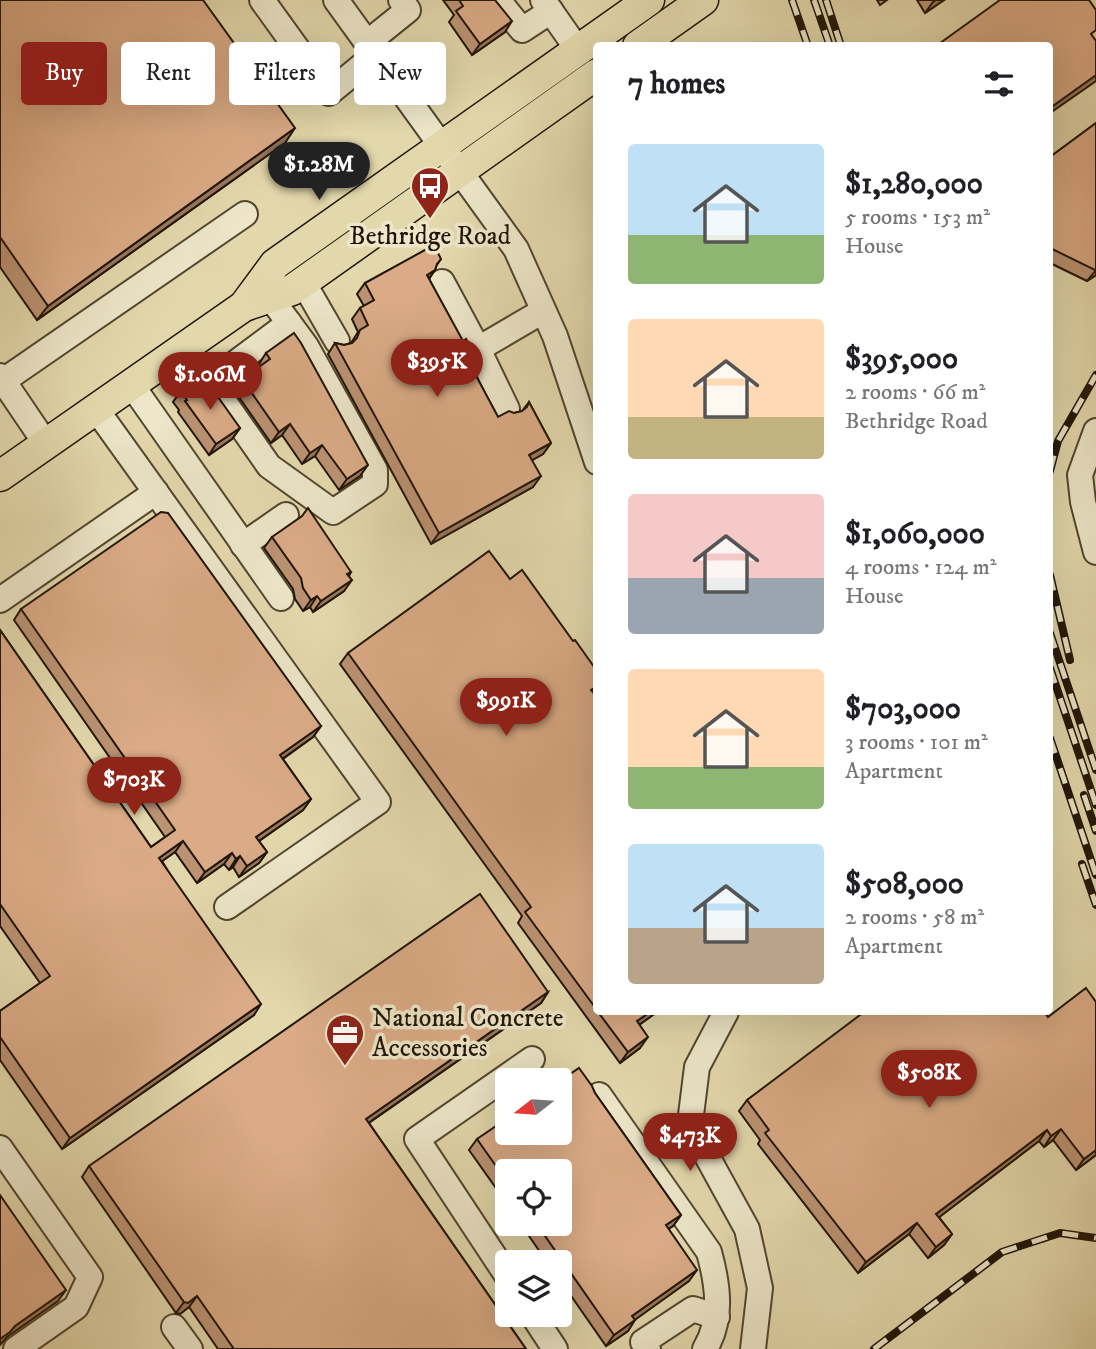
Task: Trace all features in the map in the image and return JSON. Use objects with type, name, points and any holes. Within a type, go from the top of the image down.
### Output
[{"type":"main road","points":[[257,302],[275,264],[649,0]]},
{"type":"main road","points":[[644,42],[703,0]]},
{"type":"main road","points":[[0,476],[186,347],[257,302],[292,290],[593,77]]},
{"type":"street","points":[[262,0],[329,93],[354,67]]},
{"type":"street","points":[[337,0],[366,42]]},
{"type":"street","points":[[378,42],[408,10],[401,0]]},
{"type":"street","points":[[498,0],[522,30],[547,6],[578,50]]},
{"type":"street","points":[[411,105],[516,249],[555,336],[593,450]]},
{"type":"street","points":[[46,444],[1,380],[245,214]]},
{"type":"street","points":[[303,282],[337,341]]},
{"type":"street","points":[[442,282],[507,409]]},
{"type":"street","points":[[186,347],[269,466],[332,512],[375,484],[375,470],[306,346],[289,323],[257,302]]},
{"type":"street","points":[[478,349],[543,311]]},
{"type":"street","points":[[210,382],[289,323]]},
{"type":"street","points":[[131,384],[281,598]]},
{"type":"street","points":[[96,409],[378,802],[227,907]]},
{"type":"street","points":[[1096,431],[1080,475],[1083,502],[1096,552]]},
{"type":"street","points":[[0,600],[156,492]]},
{"type":"street","points":[[243,545],[286,515]]},
{"type":"street","points":[[724,1015],[697,1067],[691,1115],[708,1158],[747,1229],[760,1288],[753,1349]]},
{"type":"street","points":[[495,1257],[417,1139],[532,1059]]},
{"type":"street","points":[[600,1095],[709,1252],[717,1282],[712,1334]]},
{"type":"street","points":[[0,1148],[90,1277],[76,1307],[16,1349]]},
{"type":"street","points":[[648,1349],[643,1342],[693,1309],[712,1334],[744,1349]]},
{"type":"street","points":[[174,1327],[190,1349]]},
{"type":"street","points":[[541,1327],[555,1349]]},
{"type":"building","points":[[0,0],[203,0],[233,42],[229,42],[229,105],[278,105],[295,128],[48,306],[0,237]]},
{"type":"building","points":[[459,0],[495,0],[512,21],[480,44],[456,11],[463,6]]},
{"type":"building","points":[[1000,0],[1089,0],[1096,10],[1096,30],[1091,34],[1096,41],[1096,75],[1053,106],[1053,42],[942,42]]},
{"type":"building","points":[[1096,123],[1096,270],[1053,249],[1053,155]]},
{"type":"building","points":[[434,245],[441,259],[435,270],[427,275],[463,341],[466,339],[474,353],[466,357],[498,417],[509,411],[522,411],[529,402],[551,443],[529,455],[541,476],[439,533],[335,343],[352,343],[360,330],[368,325],[360,308],[374,300],[365,283]]},
{"type":"building","points":[[294,333],[368,465],[347,479],[322,445],[310,453],[290,424],[279,432],[242,379],[270,359],[266,353]]},
{"type":"building","points":[[195,381],[203,392],[211,387],[240,428],[216,444],[185,401],[187,400],[181,391]]},
{"type":"building","points":[[308,508],[351,572],[347,574],[352,580],[321,601],[317,596],[311,600],[303,588],[301,578],[272,537],[302,516]]},
{"type":"building","points":[[161,512],[168,513],[321,726],[280,755],[311,799],[256,837],[267,852],[247,866],[240,856],[236,859],[232,853],[205,872],[183,841],[159,858],[261,1004],[70,1138],[0,1037],[0,1011],[50,976],[0,904],[0,630],[151,847],[175,830],[21,609]]},
{"type":"building","points":[[489,551],[510,579],[522,570],[593,665],[593,1005],[525,912],[531,907],[348,653]]},
{"type":"building","name":"National Concrete Accessories","points":[[480,894],[548,992],[366,1119],[495,1304],[495,1327],[511,1327],[526,1349],[234,1349],[197,1296],[188,1303],[184,1302],[89,1166]]},
{"type":"building","points":[[1086,988],[1096,1002],[1096,1150],[1084,1159],[1061,1129],[1051,1136],[1047,1130],[936,1214],[952,1234],[936,1247],[917,1223],[866,1262],[765,1133],[769,1130],[747,1100],[860,1015],[1048,1017]]},
{"type":"building","points":[[600,1015],[646,1015],[637,1021],[648,1037],[628,1052]]},
{"type":"building","points":[[579,1068],[681,1215],[666,1225],[697,1270],[632,1316],[635,1320],[614,1335],[572,1275],[572,1250],[555,1250],[545,1236],[572,1236],[572,1159],[495,1159],[495,1165],[477,1139],[495,1127],[495,1145],[572,1145],[572,1073]]},
{"type":"building","points":[[0,1195],[66,1290],[0,1339]]},
{"type":"railway","points":[[792,0],[807,42]]},
{"type":"railway","points":[[814,0],[829,42]]},
{"type":"railway","points":[[826,0],[840,42]]},
{"type":"railway","points":[[1053,460],[1058,441],[1096,375]]},
{"type":"railway","points":[[1053,588],[1070,660]]},
{"type":"railway","points":[[1053,642],[1096,770]]},
{"type":"railway","points":[[1053,677],[1096,805]]},
{"type":"railway","points":[[1053,747],[1096,875]]},
{"type":"railway","points":[[1084,795],[1096,831]]},
{"type":"railway","points":[[1082,864],[1096,905]]},
{"type":"railway","points":[[874,1349],[1002,1252],[1060,1233],[1096,1238]]},
{"type":"place","name":"Bethridge Road","points":[[430,220]]},
{"type":"place","name":"National Concrete Accessories","points":[[345,1067]]}]
